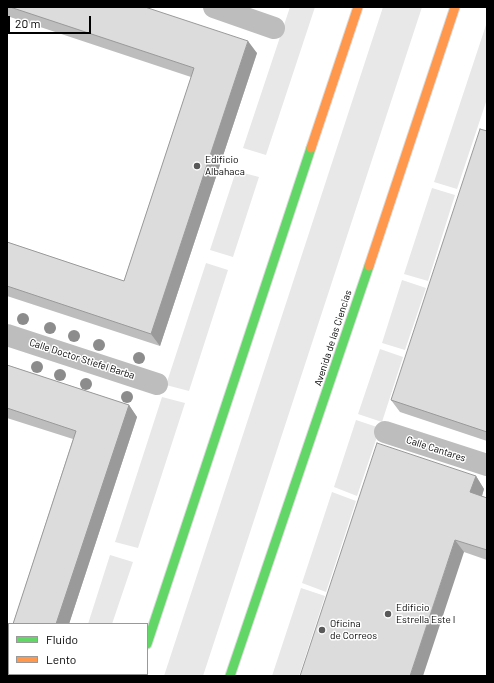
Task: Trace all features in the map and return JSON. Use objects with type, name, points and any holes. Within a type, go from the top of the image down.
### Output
[{"type":"main road","points":[[148,641],[358,7]]},
{"type":"main road","name":"Avenida de las Ciencias","points":[[230,676],[285,517],[455,7]]},
{"type":"street","points":[[214,7],[274,28]]},
{"type":"street","name":"Calle Doctor Stiefel Barba","points":[[7,334],[158,384]]},
{"type":"street","name":"Calle Cantares","points":[[385,432],[487,465]]},
{"type":"shaded area","points":[[290,7],[315,7],[266,155],[243,148]]},
{"type":"shaded area","points":[[383,7],[422,7],[203,676],[164,676]]},
{"type":"shaded area","points":[[487,22],[487,99],[457,189],[434,182]]},
{"type":"shaded area","points":[[236,171],[259,177],[233,257],[210,250]]},
{"type":"shaded area","points":[[432,188],[455,195],[428,281],[404,274]]},
{"type":"shaded area","points":[[206,263],[228,270],[189,391],[166,385]]},
{"type":"shaded area","points":[[402,280],[426,288],[405,350],[382,343]]},
{"type":"shaded area","points":[[380,349],[403,357],[382,422],[358,414]]},
{"type":"shaded area","points":[[162,397],[185,403],[138,548],[115,542]]},
{"type":"shaded area","points":[[356,420],[380,428],[357,496],[334,487]]},
{"type":"shaded area","points":[[332,492],[356,501],[326,592],[302,583]]},
{"type":"shaded area","points":[[110,555],[133,562],[112,623],[88,623]]},
{"type":"shaded area","points":[[301,588],[325,596],[299,676],[272,676]]},
{"type":"building","name":"Edificio Albahaca","points":[[10,7],[145,7],[248,41],[151,334],[7,286],[7,242],[124,281],[194,68]]},
{"type":"building","points":[[480,129],[487,131],[487,432],[391,400]]},
{"type":"building","points":[[7,365],[129,405],[56,623],[13,623],[76,431],[7,408]]},
{"type":"building","name":"Edificio Estrella Este I","points":[[377,443],[476,476],[470,492],[487,498],[487,550],[455,540],[410,676],[300,676]]},
{"type":"building","points":[[8,640],[8,675],[39,676],[7,676]]},
{"type":"traffic: fast","points":[[148,641],[311,148]]},
{"type":"traffic: fast","points":[[230,676],[369,266]]},
{"type":"traffic: slow","points":[[311,148],[358,7]]},
{"type":"traffic: slow","points":[[369,266],[455,7]]},
{"type":"place","name":"Edificio Albahaca","points":[[197,166]]},
{"type":"place","name":"Edificio Estrella Este I","points":[[388,614]]},
{"type":"place","name":"Oficina de Correos","points":[[322,630]]}]
